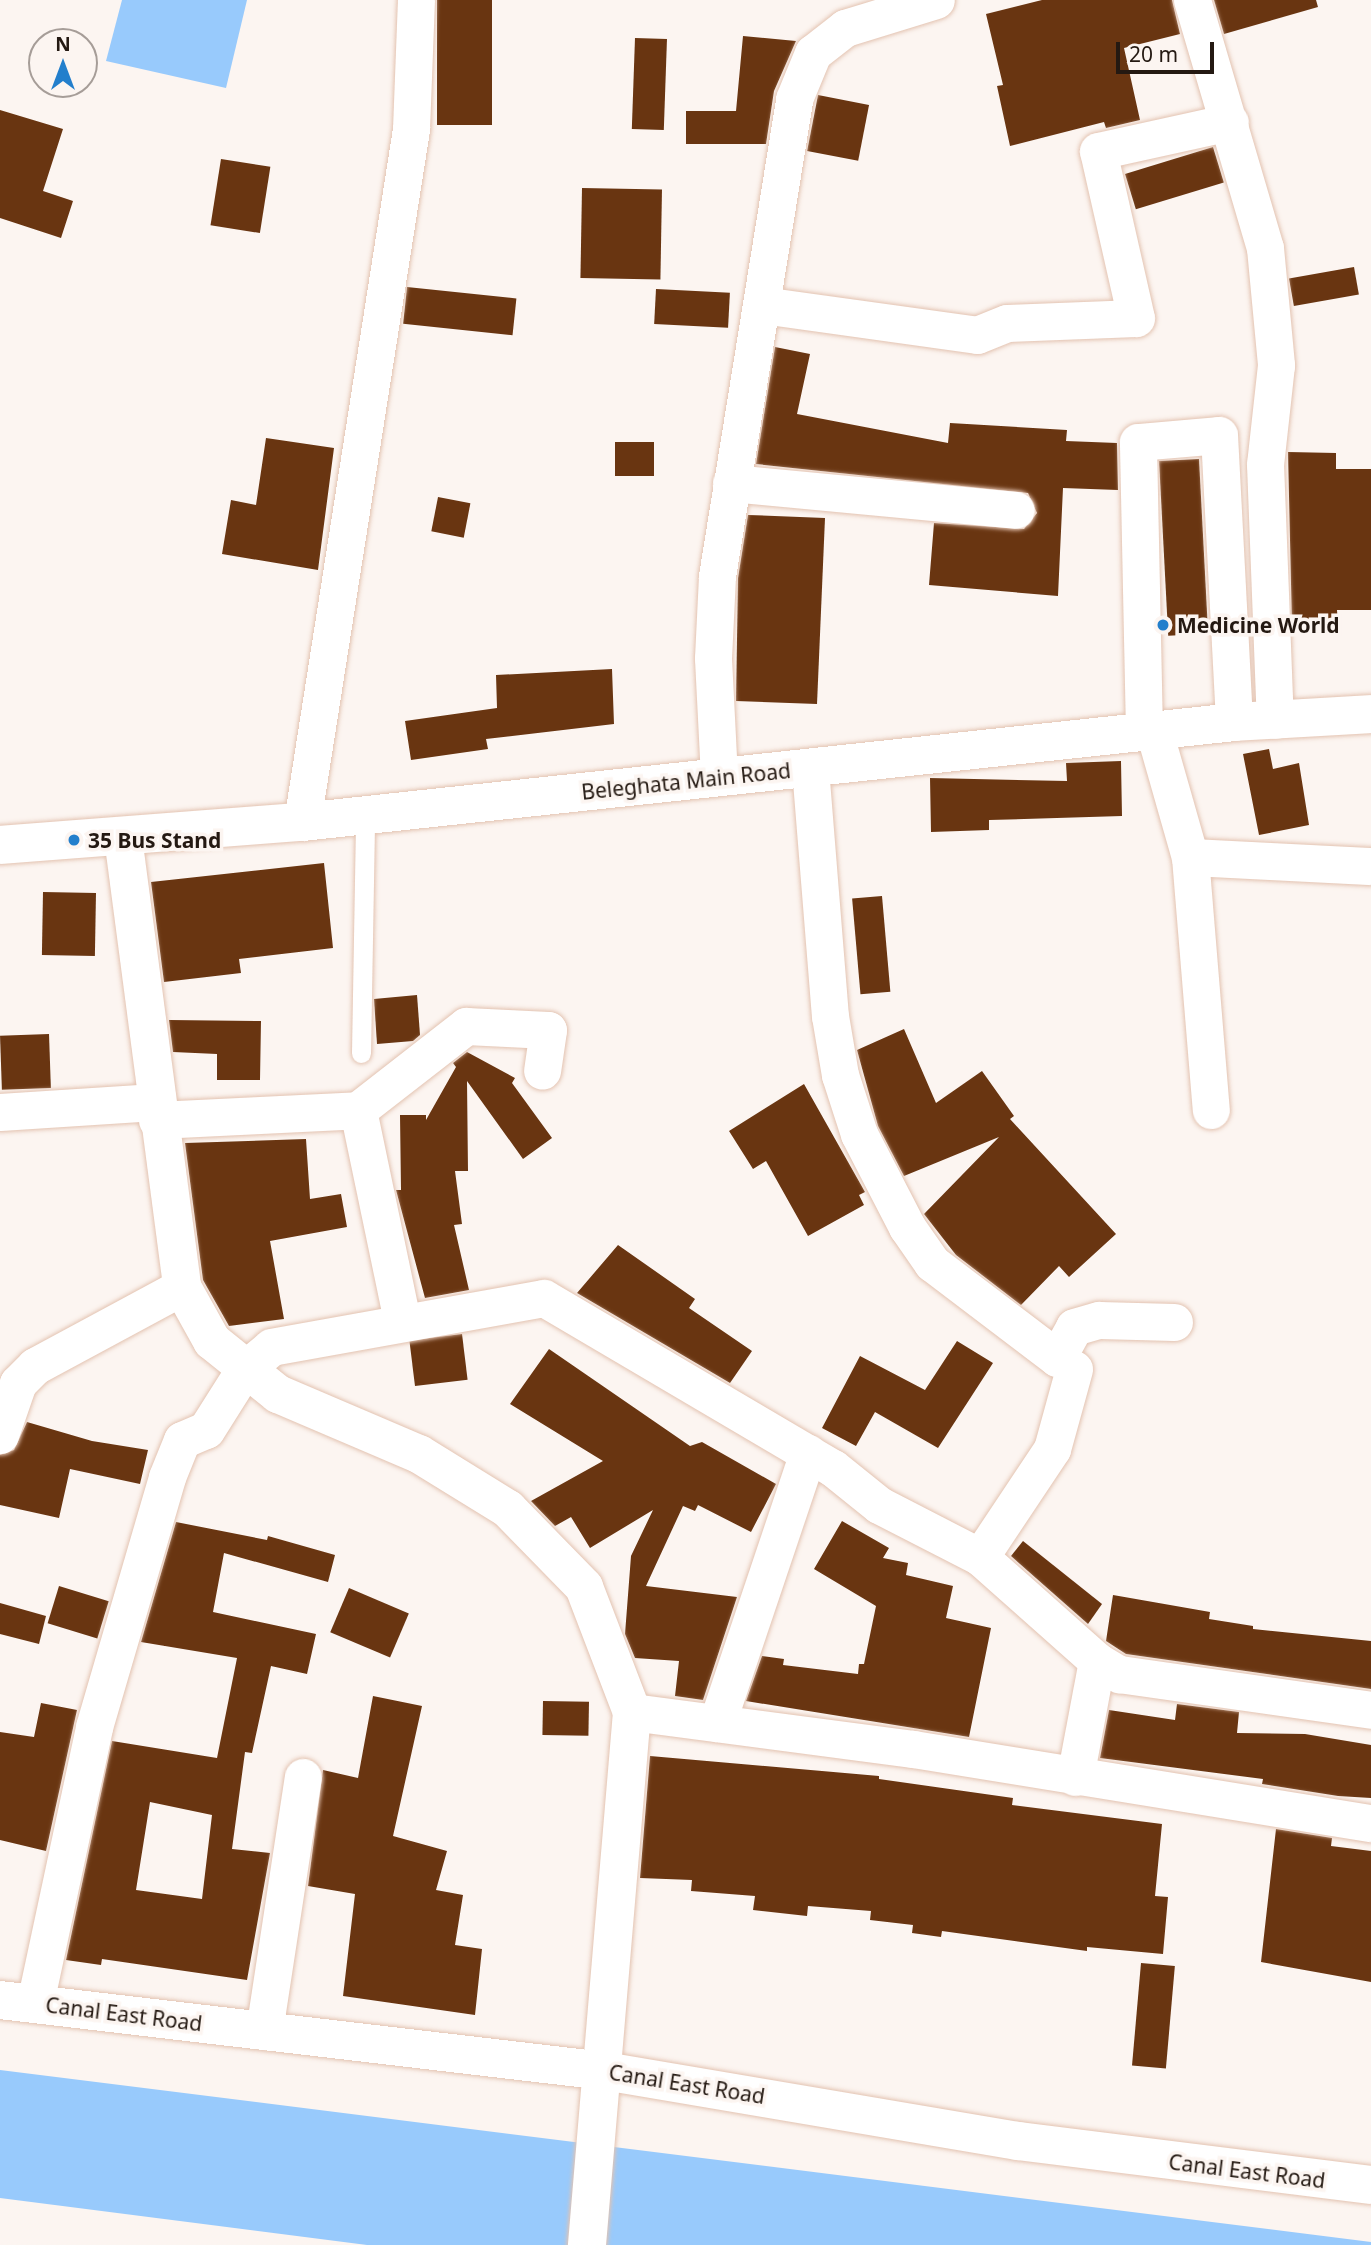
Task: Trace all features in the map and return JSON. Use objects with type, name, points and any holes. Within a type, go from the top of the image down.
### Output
[{"type":"main road","name":"Beleghata Main Road","points":[[0,845],[302,822],[1234,722],[1371,714]]},
{"type":"main road","points":[[123,837],[156,1111],[182,1287],[212,1341],[244,1370],[278,1394],[419,1454],[508,1509],[583,1587],[632,1712],[587,2245]]},
{"type":"main road","name":"Canal East Road","points":[[17,2001],[264,2031],[602,2088],[1371,2185]]},
{"type":"street","points":[[302,822],[411,129],[416,0]]},
{"type":"street","points":[[719,777],[713,657],[717,576],[762,305],[780,163],[794,99],[813,53],[845,28],[936,0]]},
{"type":"street","points":[[1192,0],[1265,248],[1276,365],[1265,464],[1275,720]]},
{"type":"street","points":[[762,305],[976,335],[1007,323],[1136,318],[1098,151],[1230,122]]},
{"type":"street","points":[[1211,1110],[1190,857],[1149,732],[1138,442],[1219,435],[1234,722]]},
{"type":"street","points":[[731,483],[1016,510]]},
{"type":"street","points":[[810,768],[830,1016],[840,1075],[859,1133],[907,1227],[932,1263],[1057,1358],[1074,1327],[1099,1320],[1174,1322]]},
{"type":"street","points":[[1190,857],[1370,866]]},
{"type":"street","points":[[0,1112],[358,1110],[466,1026],[548,1030],[542,1071]]},
{"type":"street","points":[[358,1110],[401,1321]]},
{"type":"street","points":[[0,1435],[18,1383],[35,1366],[182,1287]]},
{"type":"street","points":[[17,2001],[167,1477],[183,1440],[205,1430],[244,1370],[271,1347],[401,1321],[544,1298],[808,1452],[879,1505],[979,1557],[1097,1661],[1119,1674],[1371,1710]]},
{"type":"street","points":[[979,1557],[1052,1449],[1074,1369]]},
{"type":"street","points":[[717,1723],[808,1452]]},
{"type":"street","points":[[1075,1777],[1097,1661]]},
{"type":"street","points":[[632,1712],[1371,1823]]},
{"type":"street","points":[[264,2031],[303,1777]]},
{"type":"lane","points":[[361,1053],[365,815]]},
{"type":"water","points":[[122,0],[247,0],[226,88],[106,61]]},
{"type":"water","points":[[0,2070],[1371,2242],[1371,2245],[367,2245],[0,2198]]},
{"type":"building","points":[[437,0],[492,0],[492,125],[437,125]]},
{"type":"building","points":[[1042,0],[1172,0],[1180,34],[1124,48],[1140,120],[1106,128],[1104,122],[1010,146],[997,86],[1003,85],[986,14]]},
{"type":"building","points":[[1214,0],[1316,0],[1318,7],[1224,34]]},
{"type":"building","points":[[743,36],[796,41],[774,91],[766,144],[686,144],[686,111],[736,111]]},
{"type":"building","points":[[635,38],[667,39],[664,130],[632,129]]},
{"type":"building","points":[[818,95],[869,105],[858,161],[807,151]]},
{"type":"building","points":[[0,110],[63,129],[43,191],[73,201],[61,238],[0,218]]},
{"type":"building","points":[[1213,147],[1224,182],[1136,209],[1125,174]]},
{"type":"building","points":[[221,159],[270,167],[260,233],[211,225]]},
{"type":"building","points":[[582,188],[662,189],[660,279],[580,278]]},
{"type":"building","points":[[1354,267],[1359,295],[1294,306],[1289,278]]},
{"type":"building","points":[[407,287],[516,298],[513,335],[403,324]]},
{"type":"building","points":[[656,289],[730,293],[728,328],[654,324]]},
{"type":"building","points":[[775,347],[810,354],[797,414],[948,443],[950,423],[1067,430],[1066,441],[1117,443],[1118,490],[1063,488],[1058,596],[929,585],[934,523],[1024,529],[1037,513],[1028,493],[756,464]]},
{"type":"building","points":[[266,438],[334,448],[318,570],[222,554],[231,500],[256,505]]},
{"type":"building","points":[[615,442],[654,442],[654,476],[615,476]]},
{"type":"building","points":[[1288,452],[1336,453],[1336,469],[1371,469],[1371,610],[1337,610],[1338,625],[1292,627]]},
{"type":"building","points":[[1199,459],[1208,634],[1168,636],[1159,461]]},
{"type":"building","points":[[438,497],[470,503],[464,538],[431,531]]},
{"type":"building","points":[[748,515],[825,518],[817,704],[736,701],[738,578]]},
{"type":"building","points":[[612,669],[614,724],[486,739],[488,749],[411,760],[405,721],[497,708],[496,675]]},
{"type":"building","points":[[1269,749],[1273,769],[1299,763],[1309,825],[1259,835],[1243,754]]},
{"type":"building","points":[[1121,761],[1122,816],[989,820],[989,830],[931,832],[930,778],[1067,781],[1066,763]]},
{"type":"building","points":[[324,863],[333,948],[239,959],[241,973],[164,982],[151,882]]},
{"type":"building","points":[[43,892],[96,893],[95,956],[42,955]]},
{"type":"building","points":[[882,896],[890,992],[860,994],[852,899]]},
{"type":"building","points":[[417,995],[420,1035],[413,1041],[377,1044],[374,999]]},
{"type":"building","points":[[169,1020],[261,1021],[260,1080],[217,1080],[217,1054],[173,1052]]},
{"type":"building","points":[[904,1029],[936,1103],[982,1071],[1014,1116],[1010,1119],[1116,1234],[1069,1277],[1059,1266],[1021,1305],[956,1255],[924,1214],[999,1137],[904,1176],[878,1126],[857,1050]]},
{"type":"building","points":[[49,1034],[51,1088],[2,1090],[0,1036]]},
{"type":"building","points":[[467,1052],[515,1078],[512,1083],[552,1138],[523,1159],[467,1081],[468,1171],[455,1171],[462,1224],[454,1225],[469,1290],[425,1298],[396,1190],[401,1190],[400,1115],[426,1115],[426,1120],[456,1067],[453,1063]]},
{"type":"building","points":[[804,1084],[865,1192],[859,1195],[864,1205],[808,1236],[766,1161],[753,1169],[729,1131]]},
{"type":"building","points":[[306,1139],[310,1199],[341,1194],[347,1227],[270,1241],[284,1319],[229,1326],[203,1280],[185,1143]]},
{"type":"building","points":[[618,1245],[695,1299],[689,1308],[752,1351],[730,1383],[577,1293]]},
{"type":"building","points":[[462,1334],[468,1380],[415,1386],[409,1340]]},
{"type":"building","points":[[957,1341],[993,1363],[938,1448],[875,1412],[856,1446],[822,1428],[860,1356],[925,1390]]},
{"type":"building","points":[[549,1349],[690,1446],[702,1442],[776,1484],[751,1532],[698,1505],[695,1511],[683,1506],[646,1586],[737,1597],[703,1700],[675,1696],[679,1661],[635,1658],[625,1634],[631,1556],[653,1510],[590,1548],[571,1517],[555,1526],[531,1501],[603,1461],[510,1404]]},
{"type":"building","points":[[27,1422],[92,1441],[148,1450],[140,1484],[70,1469],[59,1518],[0,1505],[0,1455],[14,1450]]},
{"type":"building","points":[[842,1521],[889,1548],[883,1558],[908,1563],[906,1575],[953,1586],[946,1618],[991,1628],[969,1737],[746,1701],[762,1656],[784,1659],[783,1665],[858,1674],[859,1664],[864,1664],[876,1606],[814,1569]]},
{"type":"building","points":[[176,1522],[267,1540],[268,1536],[335,1555],[328,1582],[224,1553],[213,1612],[316,1634],[307,1674],[271,1666],[252,1753],[245,1752],[232,1849],[270,1853],[247,1980],[102,1959],[101,1965],[66,1960],[112,1741],[217,1758],[237,1658],[141,1642]],"holes":[[[150,1802],[212,1815],[202,1899],[136,1890]]]},
{"type":"building","points":[[1023,1541],[1102,1604],[1088,1624],[1011,1556]]},
{"type":"building","points":[[59,1586],[109,1601],[97,1638],[48,1623]]},
{"type":"building","points":[[349,1588],[409,1613],[390,1658],[330,1632]]},
{"type":"building","points":[[1113,1595],[1210,1612],[1209,1619],[1253,1626],[1253,1629],[1371,1641],[1371,1689],[1126,1654],[1106,1641]]},
{"type":"building","points":[[0,1603],[46,1616],[39,1644],[0,1634]]},
{"type":"building","points":[[373,1696],[422,1706],[393,1836],[447,1851],[436,1890],[463,1895],[455,1945],[482,1949],[475,2015],[343,1996],[355,1894],[308,1886],[323,1770],[358,1778]]},
{"type":"building","points":[[543,1701],[589,1702],[588,1736],[542,1735]]},
{"type":"building","points":[[41,1703],[77,1710],[46,1851],[0,1840],[0,1732],[34,1737]]},
{"type":"building","points":[[1177,1704],[1239,1712],[1237,1733],[1305,1734],[1371,1745],[1371,1798],[1338,1796],[1262,1784],[1263,1779],[1100,1758],[1109,1710],[1175,1720]]},
{"type":"building","points":[[650,1756],[879,1776],[879,1779],[1013,1798],[1012,1805],[1162,1824],[1155,1896],[1168,1897],[1163,1954],[1087,1947],[1087,1951],[942,1931],[941,1937],[912,1933],[913,1925],[870,1920],[871,1911],[808,1906],[807,1916],[753,1910],[755,1896],[691,1891],[692,1880],[640,1878]]},
{"type":"building","points":[[1276,1829],[1332,1838],[1331,1846],[1371,1851],[1371,1982],[1261,1962]]},
{"type":"building","points":[[1141,1963],[1175,1966],[1166,2069],[1132,2066]]},
{"type":"place","name":"Medicine World","points":[[1163,625]]},
{"type":"place","name":"35 Bus Stand","points":[[74,840]]}]
